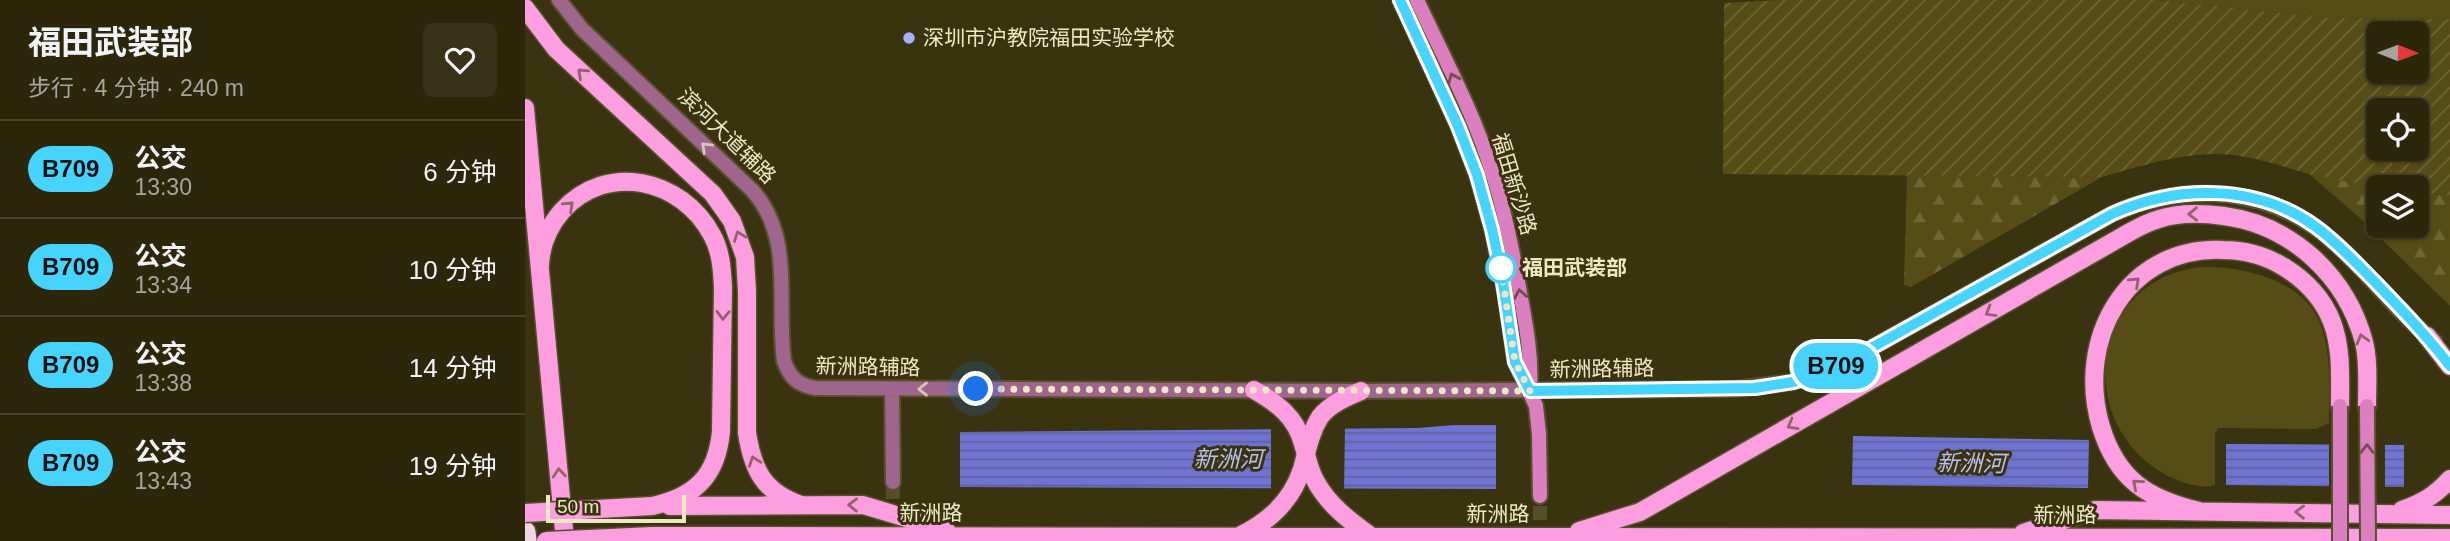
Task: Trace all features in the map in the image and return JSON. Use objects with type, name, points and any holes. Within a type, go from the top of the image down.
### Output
[{"type":"highway","points":[[525,532],[526,541]]},
{"type":"main road","points":[[525,8],[556,49],[713,194],[732,221],[743,245],[747,273],[747,433],[750,455],[758,474],[771,489],[784,499],[801,505]]},
{"type":"main road","points":[[525,108],[565,541]]},
{"type":"main road","points":[[540,265],[546,236],[566,208],[593,188],[612,183],[643,183],[663,188],[690,208],[712,234],[720,255],[723,287],[721,431],[718,453],[711,470],[693,490],[677,500],[652,506]]},
{"type":"main road","points":[[1548,537],[1598,526],[1640,512],[2130,232],[2158,219],[2172,216],[2202,214],[2249,220],[2289,238],[2314,258],[2334,280],[2361,332],[2366,358],[2367,406]]},
{"type":"main road","points":[[2199,511],[2172,505],[2150,495],[2134,482],[2115,463],[2097,414],[2094,372],[2100,336],[2108,315],[2120,298],[2147,271],[2169,258],[2204,249],[2245,252],[2267,258],[2290,270],[2316,295],[2331,321],[2339,350],[2340,406]]},
{"type":"main road","points":[[2427,336],[2450,366]]},
{"type":"main road","points":[[1254,390],[1290,416],[1297,428],[1309,467],[1322,492],[1339,512],[1372,537]]},
{"type":"main road","points":[[1238,537],[1271,517],[1292,492],[1321,416],[1331,406],[1361,391]]},
{"type":"main road","points":[[2392,513],[2420,504],[2439,492],[2450,479]]},
{"type":"main road","points":[[525,513],[652,506],[863,505],[966,536]]},
{"type":"main road","points":[[2008,538],[2095,510],[2450,515]]},
{"type":"main road","name":"新洲路","points":[[546,541],[652,536],[2450,538]]},
{"type":"street","name":"滨河大道辅路","points":[[559,0],[582,29],[752,191],[770,215],[779,246],[784,362],[795,381]]},
{"type":"street","name":"福田新沙路","points":[[1399,0],[1458,126],[1477,175],[1500,264],[1515,362],[1530,391],[1538,422],[1540,496]]},
{"type":"street","name":"福田新沙路","points":[[1417,0],[1492,171],[1506,223],[1520,294],[1531,362],[1530,391]]},
{"type":"street","name":"新洲路辅路","points":[[795,381],[815,388],[1361,391],[1735,388],[1793,382],[1855,357],[2112,214],[2171,194],[2223,193],[2255,198],[2315,226],[2348,255],[2427,336],[2450,353]]},
{"type":"street","points":[[892,389],[893,482]]},
{"type":"street","points":[[2340,406],[2340,541]]},
{"type":"street","points":[[2367,406],[2368,541]]},
{"type":"green space","points":[[1779,0],[2159,0],[2327,18],[2450,19],[2450,196],[2429,193],[2429,175],[2366,175],[2366,184],[2306,173],[2251,158],[2217,154],[2167,160],[2102,177],[1723,174],[1724,3]]},
{"type":"green space","points":[[2159,0],[2450,0],[2450,19],[2327,18]]},
{"type":"green space","points":[[2308,173],[2366,183],[2366,224]]},
{"type":"green space","points":[[1907,175],[2102,177],[1911,287],[1904,285]]},
{"type":"green space","points":[[2429,193],[2450,196],[2450,306],[2380,238],[2429,238]]},
{"type":"green space","points":[[2201,267],[2254,273],[2287,287],[2302,297],[2313,310],[2325,338],[2329,386],[2329,423],[2316,429],[2218,428],[2215,434],[2215,485],[2204,487],[2168,476],[2137,453],[2117,424],[2107,391],[2107,357],[2116,325],[2135,298],[2163,277]]},
{"type":"water","name":"新洲河","points":[[1496,425],[1496,489],[960,487],[960,432],[1418,428]]},
{"type":"water","name":"新洲河","points":[[1853,436],[2089,440],[2088,488],[1852,485]]},
{"type":"water","points":[[2226,444],[2404,445],[2404,487],[2226,485]]},
{"type":"pier","points":[[1271,426],[1345,426],[1344,492],[1271,492]]},
{"type":"pier","points":[[2329,441],[2385,441],[2385,490],[2329,490]]},
{"type":"tunnel","points":[[892,541],[893,482]]},
{"type":"tunnel","points":[[1540,496],[1540,541]]},
{"type":"bus line","name":"B709","points":[[1400,0],[1458,126],[1477,175],[1502,276],[1515,362],[1530,391],[1755,388],[1793,382],[1855,357],[2112,214],[2150,199],[2192,193],[2223,193],[2255,198],[2290,212],[2315,226],[2348,255],[2427,336],[2450,366]]},
{"type":"place","name":"深圳市沪教院福田实验学校","points":[[909,38]]},
{"type":"place","name":"福田武装部","points":[[1501,268]]},
{"type":"route","points":[[976,389],[1530,391],[1515,362],[1501,268]]}]
